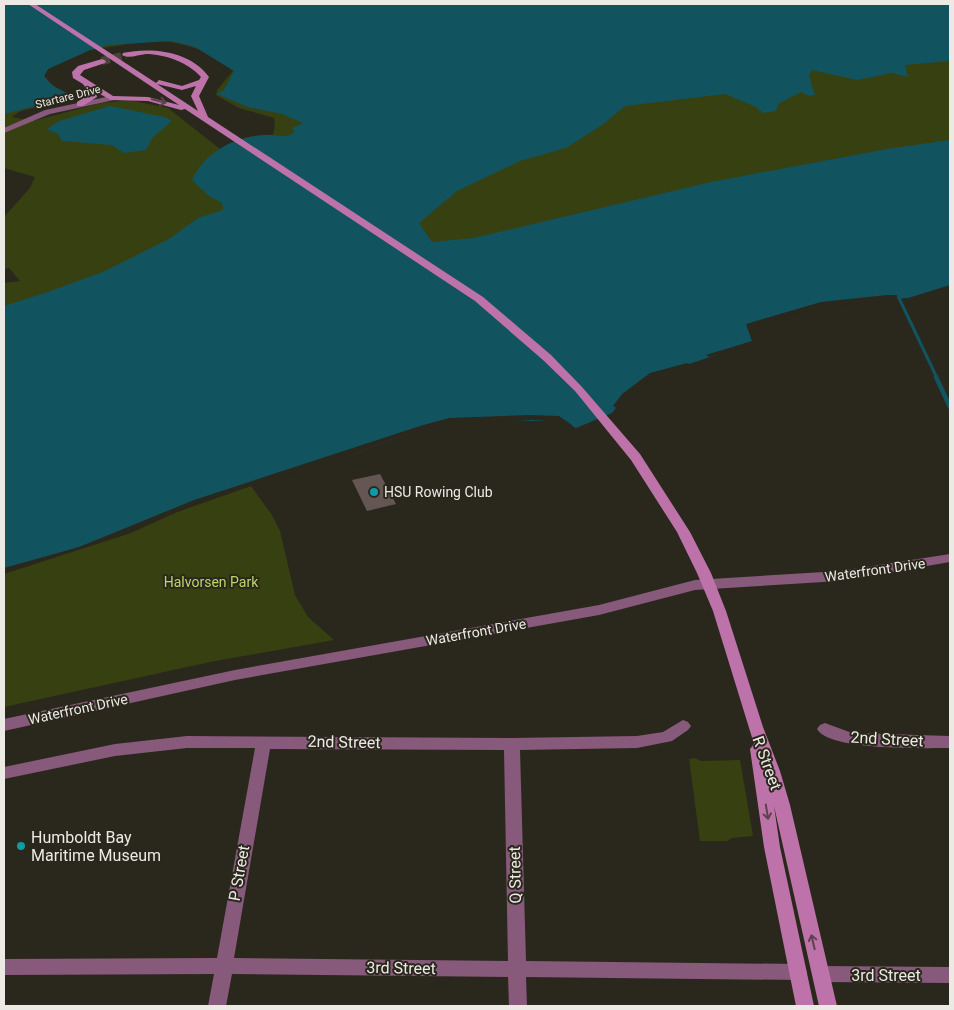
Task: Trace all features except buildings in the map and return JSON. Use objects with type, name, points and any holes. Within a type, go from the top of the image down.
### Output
[{"type":"main road","points":[[31,4],[478,300],[517,329],[576,385],[626,443],[674,514],[704,573],[732,645],[755,729]]},
{"type":"main road","points":[[126,55],[144,51],[165,52],[202,73],[205,77],[196,93],[196,100],[208,120]]},
{"type":"main road","points":[[111,98],[138,87],[117,60]]},
{"type":"main road","points":[[102,61],[81,68],[76,72],[76,76],[111,98],[140,98],[164,102],[208,120]]},
{"type":"main road","points":[[139,75],[177,88],[190,87],[202,82]]},
{"type":"main road","points":[[80,104],[94,95],[87,84]]},
{"type":"main road","name":"R Street","points":[[755,729],[772,848],[805,1006]]},
{"type":"main road","name":"R Street","points":[[755,729],[773,775],[828,1006]]},
{"type":"street","name":"Startare Drive","points":[[4,131],[34,117],[80,104],[111,98]]},
{"type":"street","name":"Waterfront Drive","points":[[4,725],[235,675],[599,610],[695,585],[840,576],[950,558]]},
{"type":"street","name":"2nd Street","points":[[4,773],[80,756],[148,745],[187,742],[512,744],[638,742],[667,737],[683,726]]},
{"type":"street","name":"2nd Street","points":[[825,729],[852,739],[950,742]]},
{"type":"street","name":"P Street","points":[[217,1006],[264,741]]},
{"type":"street","name":"Q Street","points":[[512,744],[518,1006]]},
{"type":"street","name":"3rd Street","points":[[4,967],[224,966],[798,972]]},
{"type":"street","name":"3rd Street","points":[[821,974],[950,975]]},
{"type":"green space","points":[[336,4],[950,4],[950,145],[448,252],[244,204],[4,376],[4,283],[20,281],[9,268],[4,269],[4,217],[30,188],[35,177],[4,168],[4,51]],"holes":[[[148,41],[160,41],[194,47],[224,63],[233,71],[217,90],[216,95],[239,108],[274,118],[273,135],[245,138],[232,142],[220,149],[168,108],[129,100],[101,103],[33,121],[12,117],[18,112],[58,104],[71,95],[56,87],[44,76],[48,69],[90,50]]]},
{"type":"green space","name":"Halvorsen Park","points":[[251,486],[272,515],[280,531],[295,595],[308,617],[334,640],[210,662],[4,707],[4,573]]},
{"type":"green space","points":[[695,758],[701,761],[740,760],[753,836],[731,838],[728,841],[700,841],[689,759]]},
{"type":"water","points":[[4,4],[950,4],[950,61],[905,65],[908,77],[892,73],[857,80],[812,70],[809,76],[815,95],[809,96],[801,92],[778,104],[776,111],[763,113],[756,107],[725,94],[625,106],[602,125],[566,148],[520,161],[457,191],[419,223],[432,242],[474,238],[711,182],[887,149],[950,140],[950,285],[908,298],[822,304],[747,327],[755,342],[656,375],[623,399],[612,413],[576,428],[563,421],[469,421],[442,424],[389,440],[354,454],[196,501],[142,526],[4,572],[4,306],[105,271],[169,239],[198,218],[223,210],[222,203],[209,196],[192,180],[205,161],[223,147],[234,142],[257,136],[289,135],[295,132],[292,128],[303,123],[282,114],[248,107],[217,94],[224,90],[234,71],[195,47],[171,41],[109,45],[90,50],[48,69],[44,76],[53,86],[71,95],[68,98],[4,114]]},
{"type":"water","points":[[110,106],[165,117],[172,121],[152,138],[146,150],[124,153],[112,145],[62,141],[58,134],[47,129],[59,121]]},
{"type":"pier","points":[[897,295],[897,300],[823,306],[753,326],[751,329],[757,341],[756,344],[709,357],[706,355],[752,341],[746,324],[821,302]]},
{"type":"pier","points":[[687,363],[691,365],[658,376],[640,387],[618,409],[613,406],[622,394],[650,373]]},
{"type":"pier","points":[[528,415],[559,416],[572,425],[572,427],[558,422],[534,420],[442,425],[389,440],[354,454],[197,503],[131,533],[4,574],[4,568],[79,547],[194,500],[420,426],[449,418]]},
{"type":"waterway","points":[[899,298],[937,378]]},
{"type":"waterway","points":[[936,377],[950,407]]},
{"type":"tunnel","points":[[102,61],[126,55]]},
{"type":"place","name":"HSU Rowing Club","points":[[374,492]]},
{"type":"place","name":"Humboldt Bay Maritime Museum","points":[[21,846]]}]
